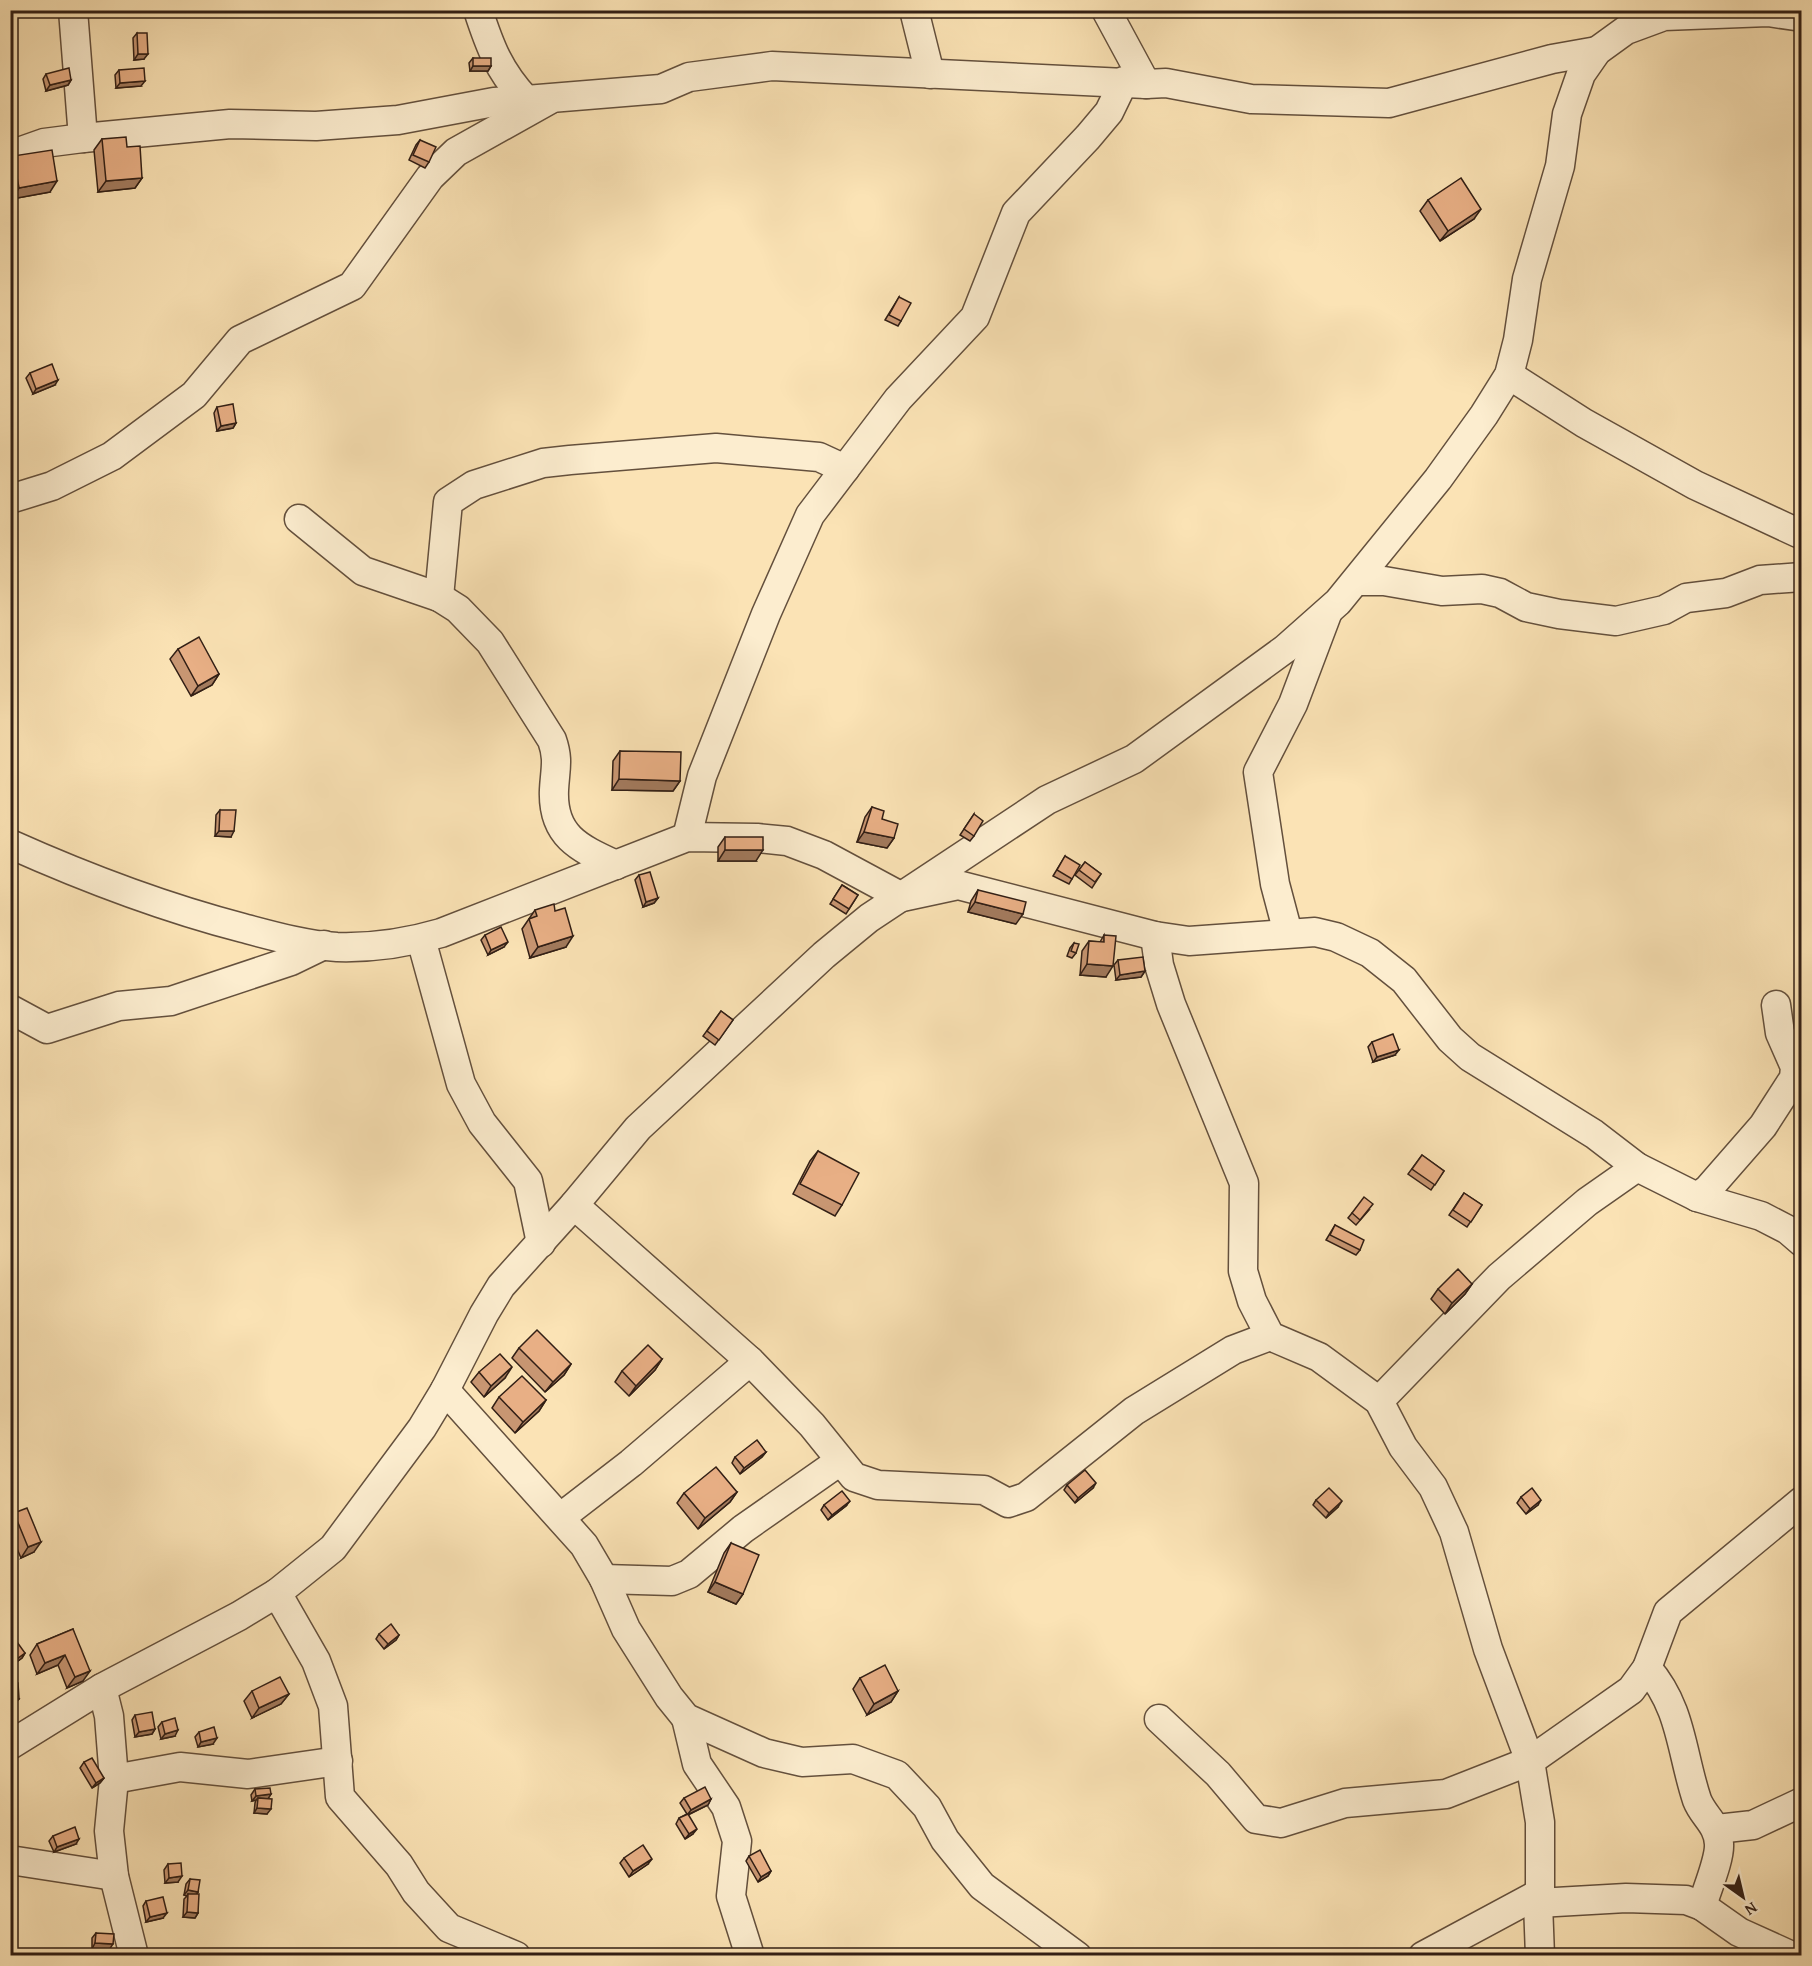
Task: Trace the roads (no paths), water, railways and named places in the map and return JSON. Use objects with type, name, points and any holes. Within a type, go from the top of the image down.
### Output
[{"type":"street","points":[[73,10],[82,138]]},
{"type":"street","points":[[478,10],[492,52],[507,79],[526,100]]},
{"type":"street","points":[[914,10],[930,74]]},
{"type":"street","points":[[1106,10],[1135,83]]},
{"type":"street","points":[[10,1745],[102,1688],[197,1641],[277,1593],[309,1569],[343,1536],[410,1445],[446,1390],[484,1314],[501,1286],[574,1206],[638,1128],[824,955],[869,918],[1047,800],[1134,759],[1285,650],[1328,613],[1438,478],[1484,415],[1509,375],[1518,340],[1527,279],[1560,166],[1567,114],[1581,74],[1597,51],[1626,30],[1664,16],[1768,12],[1802,17]]},
{"type":"street","points":[[10,155],[44,142],[82,138],[230,124],[316,126],[386,121],[494,102],[661,89],[689,77],[755,67],[1166,83],[1251,99],[1389,103],[1552,59],[1597,51]]},
{"type":"street","points":[[687,837],[702,776],[766,614],[810,515],[898,399],[975,318],[1016,213],[1135,83]]},
{"type":"street","points":[[10,499],[52,486],[112,456],[194,395],[240,340],[352,286],[430,177],[456,152],[522,113],[554,98]]},
{"type":"street","points":[[1509,375],[1584,423],[1695,485],[1798,533]]},
{"type":"street","points":[[438,597],[448,502],[474,485],[531,466],[570,460],[716,448],[819,457],[844,468]]},
{"type":"street","points":[[299,519],[363,570],[438,597],[458,609],[490,642],[552,740],[558,757],[554,792],[558,824],[571,841],[616,865]]},
{"type":"street","points":[[1356,581],[1384,581],[1442,591],[1482,589],[1500,593],[1526,607],[1559,614],[1616,621],[1664,610],[1686,598],[1726,592],[1760,580],[1802,578]]},
{"type":"street","points":[[1288,933],[1275,884],[1258,772],[1293,704],[1328,613]]},
{"type":"street","points":[[10,844],[142,899],[254,930],[324,945],[366,946],[421,939],[687,837],[787,841],[824,855],[902,897],[958,885],[1155,936],[1189,941],[1315,932],[1336,937],[1370,952],[1404,980],[1450,1039],[1470,1057],[1594,1134],[1637,1167],[1697,1197],[1761,1216],[1788,1230],[1802,1242]]},
{"type":"street","points":[[1155,936],[1159,965],[1171,1004],[1244,1183],[1243,1271],[1252,1301],[1270,1336],[1319,1357],[1379,1401],[1403,1447],[1433,1487],[1454,1532],[1488,1649],[1530,1761],[1540,1822],[1540,1956]]},
{"type":"street","points":[[421,939],[461,1084],[482,1123],[528,1181],[541,1243]]},
{"type":"street","points":[[10,1009],[47,1029],[119,1006],[171,1001],[291,961],[324,945]]},
{"type":"street","points":[[1697,1197],[1708,1189],[1763,1126],[1794,1078],[1795,1067],[1780,1033],[1776,1005]]},
{"type":"street","points":[[1379,1401],[1498,1277],[1587,1202],[1637,1167]]},
{"type":"street","points":[[574,1206],[750,1361],[812,1425],[854,1477],[878,1485],[984,1490],[1008,1503],[1026,1497],[1134,1411],[1233,1350],[1270,1336]]},
{"type":"street","points":[[561,1517],[631,1463],[750,1361]]},
{"type":"street","points":[[446,1390],[584,1545],[604,1579],[626,1629],[669,1697],[686,1718],[697,1764],[726,1807],[737,1841],[731,1896],[750,1956]]},
{"type":"street","points":[[604,1579],[672,1581],[689,1574],[743,1529],[840,1461]]},
{"type":"street","points":[[1160,1719],[1218,1774],[1256,1819],[1281,1823],[1345,1803],[1446,1794],[1530,1761],[1631,1690],[1647,1668],[1668,1612],[1802,1501]]},
{"type":"street","points":[[277,1593],[316,1661],[333,1706],[340,1797],[399,1865],[416,1892],[449,1928],[516,1956]]},
{"type":"street","points":[[1647,1668],[1659,1683],[1677,1720],[1698,1802],[1718,1829],[1720,1847],[1702,1905]]},
{"type":"street","points":[[102,1688],[109,1716],[114,1779],[109,1831],[114,1876],[134,1956]]},
{"type":"street","points":[[686,1718],[764,1753],[802,1761],[853,1759],[897,1776],[927,1807],[945,1840],[982,1887],[1077,1956]]},
{"type":"street","points":[[114,1779],[180,1767],[248,1774],[338,1761]]},
{"type":"street","points":[[1718,1829],[1753,1825],[1802,1802]]},
{"type":"street","points":[[10,1860],[114,1876]]},
{"type":"street","points":[[1423,1956],[1539,1898],[1686,1900],[1702,1905],[1739,1932],[1792,1956]]}]
